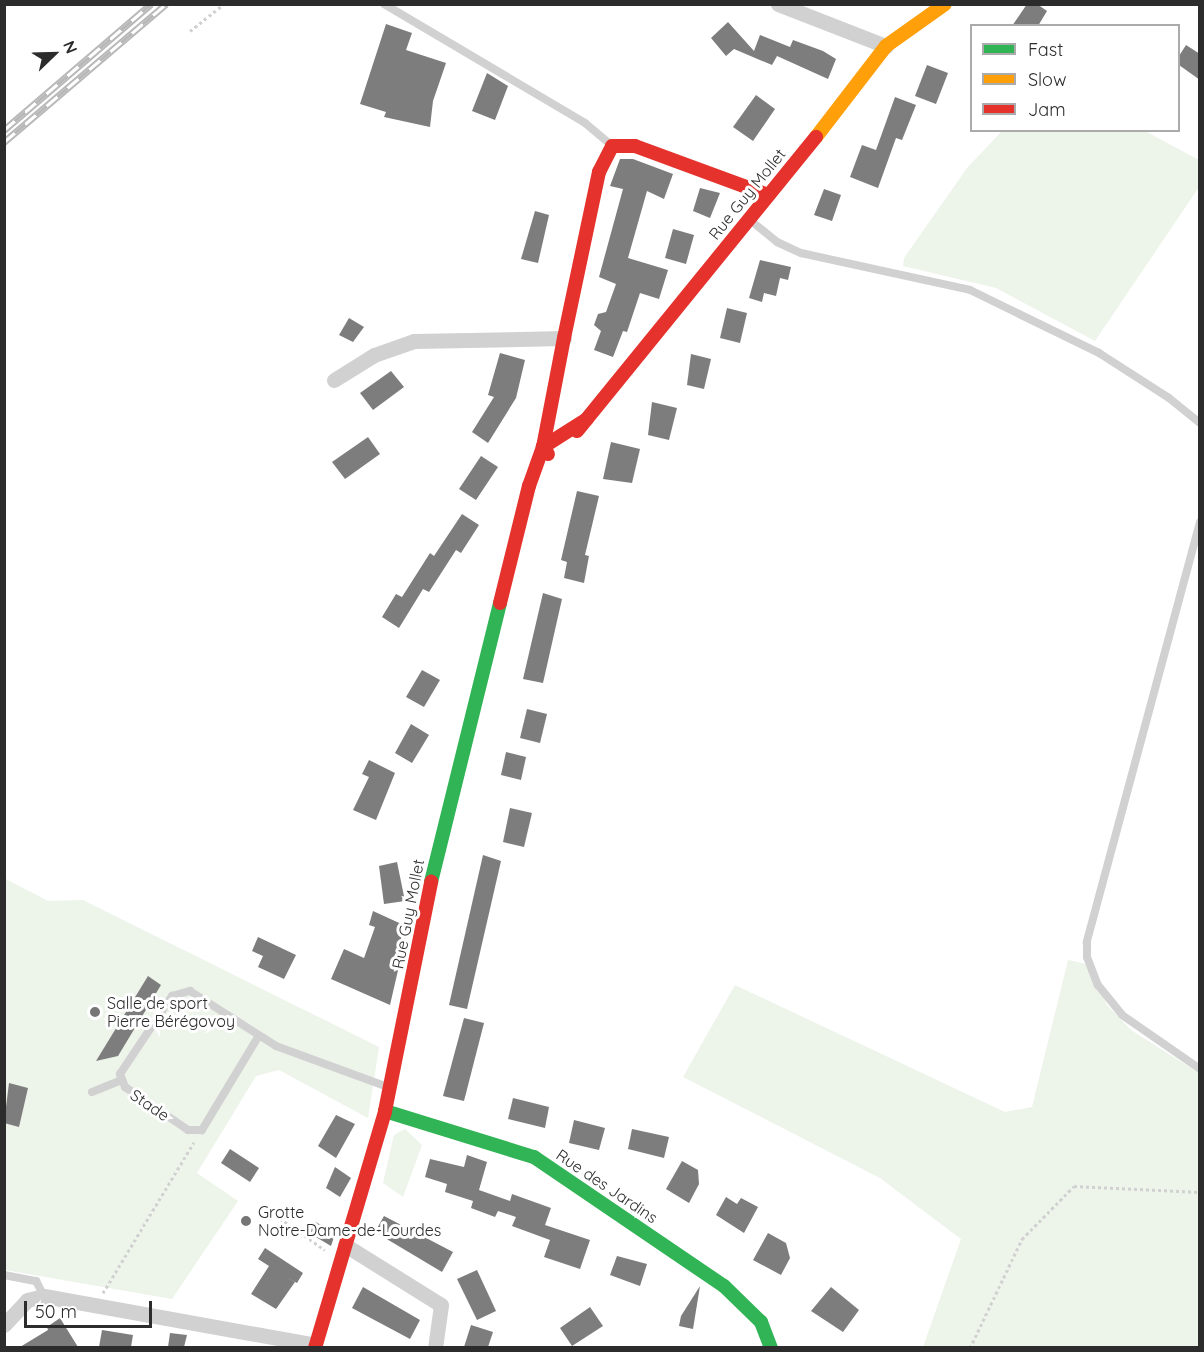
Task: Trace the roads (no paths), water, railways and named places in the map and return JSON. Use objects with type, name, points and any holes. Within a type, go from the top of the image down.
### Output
[{"type":"street","points":[[777,4],[886,46]]},
{"type":"street","name":"Rue Guy Mollet","points":[[529,486],[587,419],[874,66],[886,46],[945,4]]},
{"type":"street","points":[[612,146],[635,146],[768,195]]},
{"type":"street","name":"Rue Guy Mollet","points":[[315,1346],[385,1112],[435,862],[529,486],[543,447],[599,172],[612,146]]},
{"type":"street","points":[[334,380],[374,355],[414,340],[564,338]]},
{"type":"street","name":"Rue Guy Mollet","points":[[543,447],[587,419]]},
{"type":"street","points":[[543,447],[552,460]]},
{"type":"street","name":"Rue des Jardins","points":[[385,1112],[534,1157],[724,1286],[760,1322],[771,1347]]},
{"type":"street","points":[[345,1245],[441,1305],[435,1347]]},
{"type":"street","points":[[4,1325],[27,1300],[44,1296],[315,1346]]},
{"type":"lane","points":[[384,4],[585,123],[612,146]]},
{"type":"lane","points":[[749,219],[777,242],[801,253],[970,290],[1099,353],[1169,398],[1200,423]]},
{"type":"lane","points":[[1200,522],[1087,942],[1087,957],[1098,985],[1122,1015],[1200,1069]]},
{"type":"lane","name":"Stade","points":[[258,1037],[202,1130],[188,1130],[125,1087],[120,1074],[172,996],[190,991],[258,1037],[390,1088]]},
{"type":"lane","points":[[92,1092],[122,1080]]},
{"type":"lane","points":[[4,1275],[36,1281],[44,1296]]},
{"type":"railway","points":[[4,130],[151,4]]},
{"type":"railway","points":[[4,142],[166,4]]},
{"type":"place","name":"Salle de sport Pierre Bérégovoy","points":[[95,1012]]},
{"type":"place","name":"Grotte Notre-Dame-de-Lourdes","points":[[246,1221]]}]
